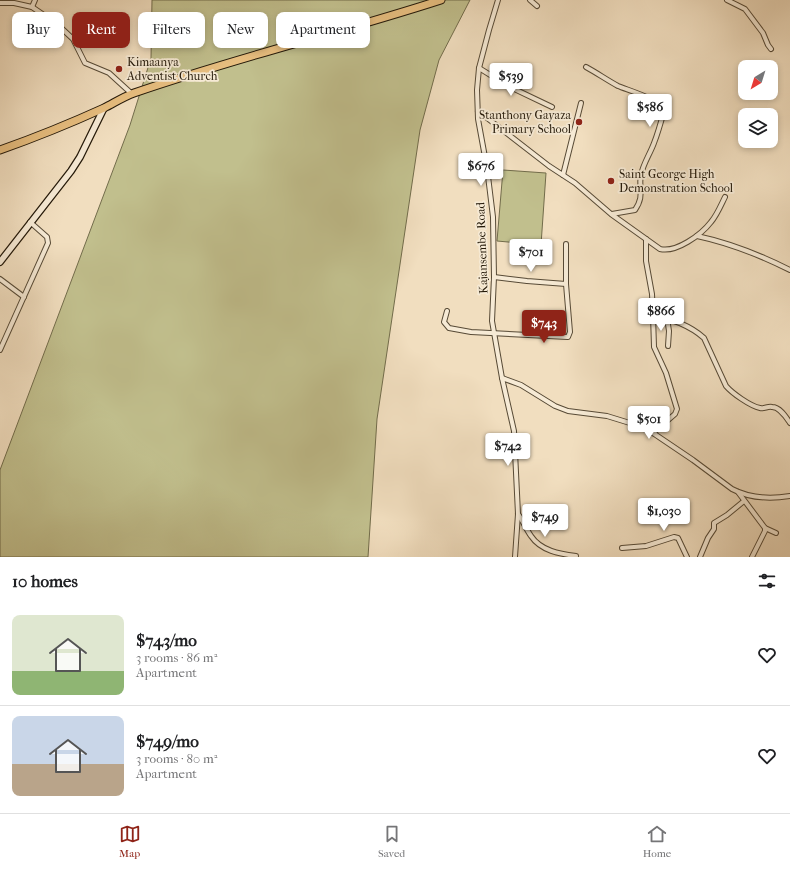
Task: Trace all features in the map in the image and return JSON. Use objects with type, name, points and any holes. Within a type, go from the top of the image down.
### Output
[{"type":"highway","points":[[0,150],[104,108],[132,94],[189,75],[441,0]]},
{"type":"street","points":[[32,7],[35,0]]},
{"type":"street","name":"Kajansembe Road","points":[[498,0],[488,30],[479,68],[477,90],[478,126],[491,195],[494,277],[492,322],[502,378],[514,431],[518,514],[515,557]]},
{"type":"street","points":[[530,0],[537,6]]},
{"type":"street","points":[[727,0],[745,9],[763,33],[771,49]]},
{"type":"street","points":[[0,3],[14,2],[32,7],[57,24],[71,36],[85,63],[109,73],[132,94]]},
{"type":"street","points":[[586,67],[618,85],[646,97],[662,107],[664,111],[654,143],[640,178],[642,196],[639,205],[635,210],[611,214]]},
{"type":"street","points":[[479,68],[508,86],[552,107]]},
{"type":"street","points":[[563,175],[581,103]]},
{"type":"street","points":[[0,262],[71,171],[80,157],[104,108]]},
{"type":"street","points":[[478,111],[563,175],[575,182],[611,214],[660,249],[667,250],[682,245],[705,229],[712,221],[725,197]]},
{"type":"street","points":[[0,350],[48,243],[48,237],[30,222]]},
{"type":"street","points":[[696,236],[720,240],[757,254],[790,270]]},
{"type":"street","points":[[646,239],[646,261],[652,294],[654,347],[666,373],[677,409],[675,414],[653,433]]},
{"type":"street","points":[[447,311],[444,322],[449,328],[478,333],[494,332],[568,337],[570,332],[566,284],[566,244]]},
{"type":"street","points":[[494,277],[566,284]]},
{"type":"street","points":[[0,279],[24,296]]},
{"type":"street","points":[[653,315],[667,318],[698,332],[704,338],[726,386],[731,392],[758,407],[764,408],[771,406],[777,408],[784,414],[790,423]]},
{"type":"street","points":[[667,318],[669,331],[668,346]]},
{"type":"street","points":[[502,378],[521,385],[554,406],[568,411],[607,416],[633,424],[653,433],[738,492],[756,496],[777,498],[790,496]]},
{"type":"street","points":[[738,492],[765,528],[776,533]]},
{"type":"street","points":[[700,557],[708,538],[714,529],[714,523],[727,515],[744,501]]},
{"type":"street","points":[[518,514],[532,537],[549,551],[555,555],[576,556]]},
{"type":"street","points":[[752,557],[765,531],[765,528]]},
{"type":"street","points":[[622,548],[646,546],[674,537],[678,538],[688,557]]},
{"type":"shaded area","points":[[152,0],[470,0],[439,60],[420,130],[377,419],[368,557],[0,557],[0,470],[130,125],[151,58],[151,48],[205,48],[205,12],[152,12]]},
{"type":"shaded area","points":[[503,170],[546,173],[541,245],[497,241]]},
{"type":"place","name":"Kimaanya Adventist Church","points":[[119,69]]},
{"type":"place","name":"Stanthony Gayaza Primary School","points":[[579,122]]},
{"type":"place","name":"Saint George High Demonstration School","points":[[611,181]]}]
